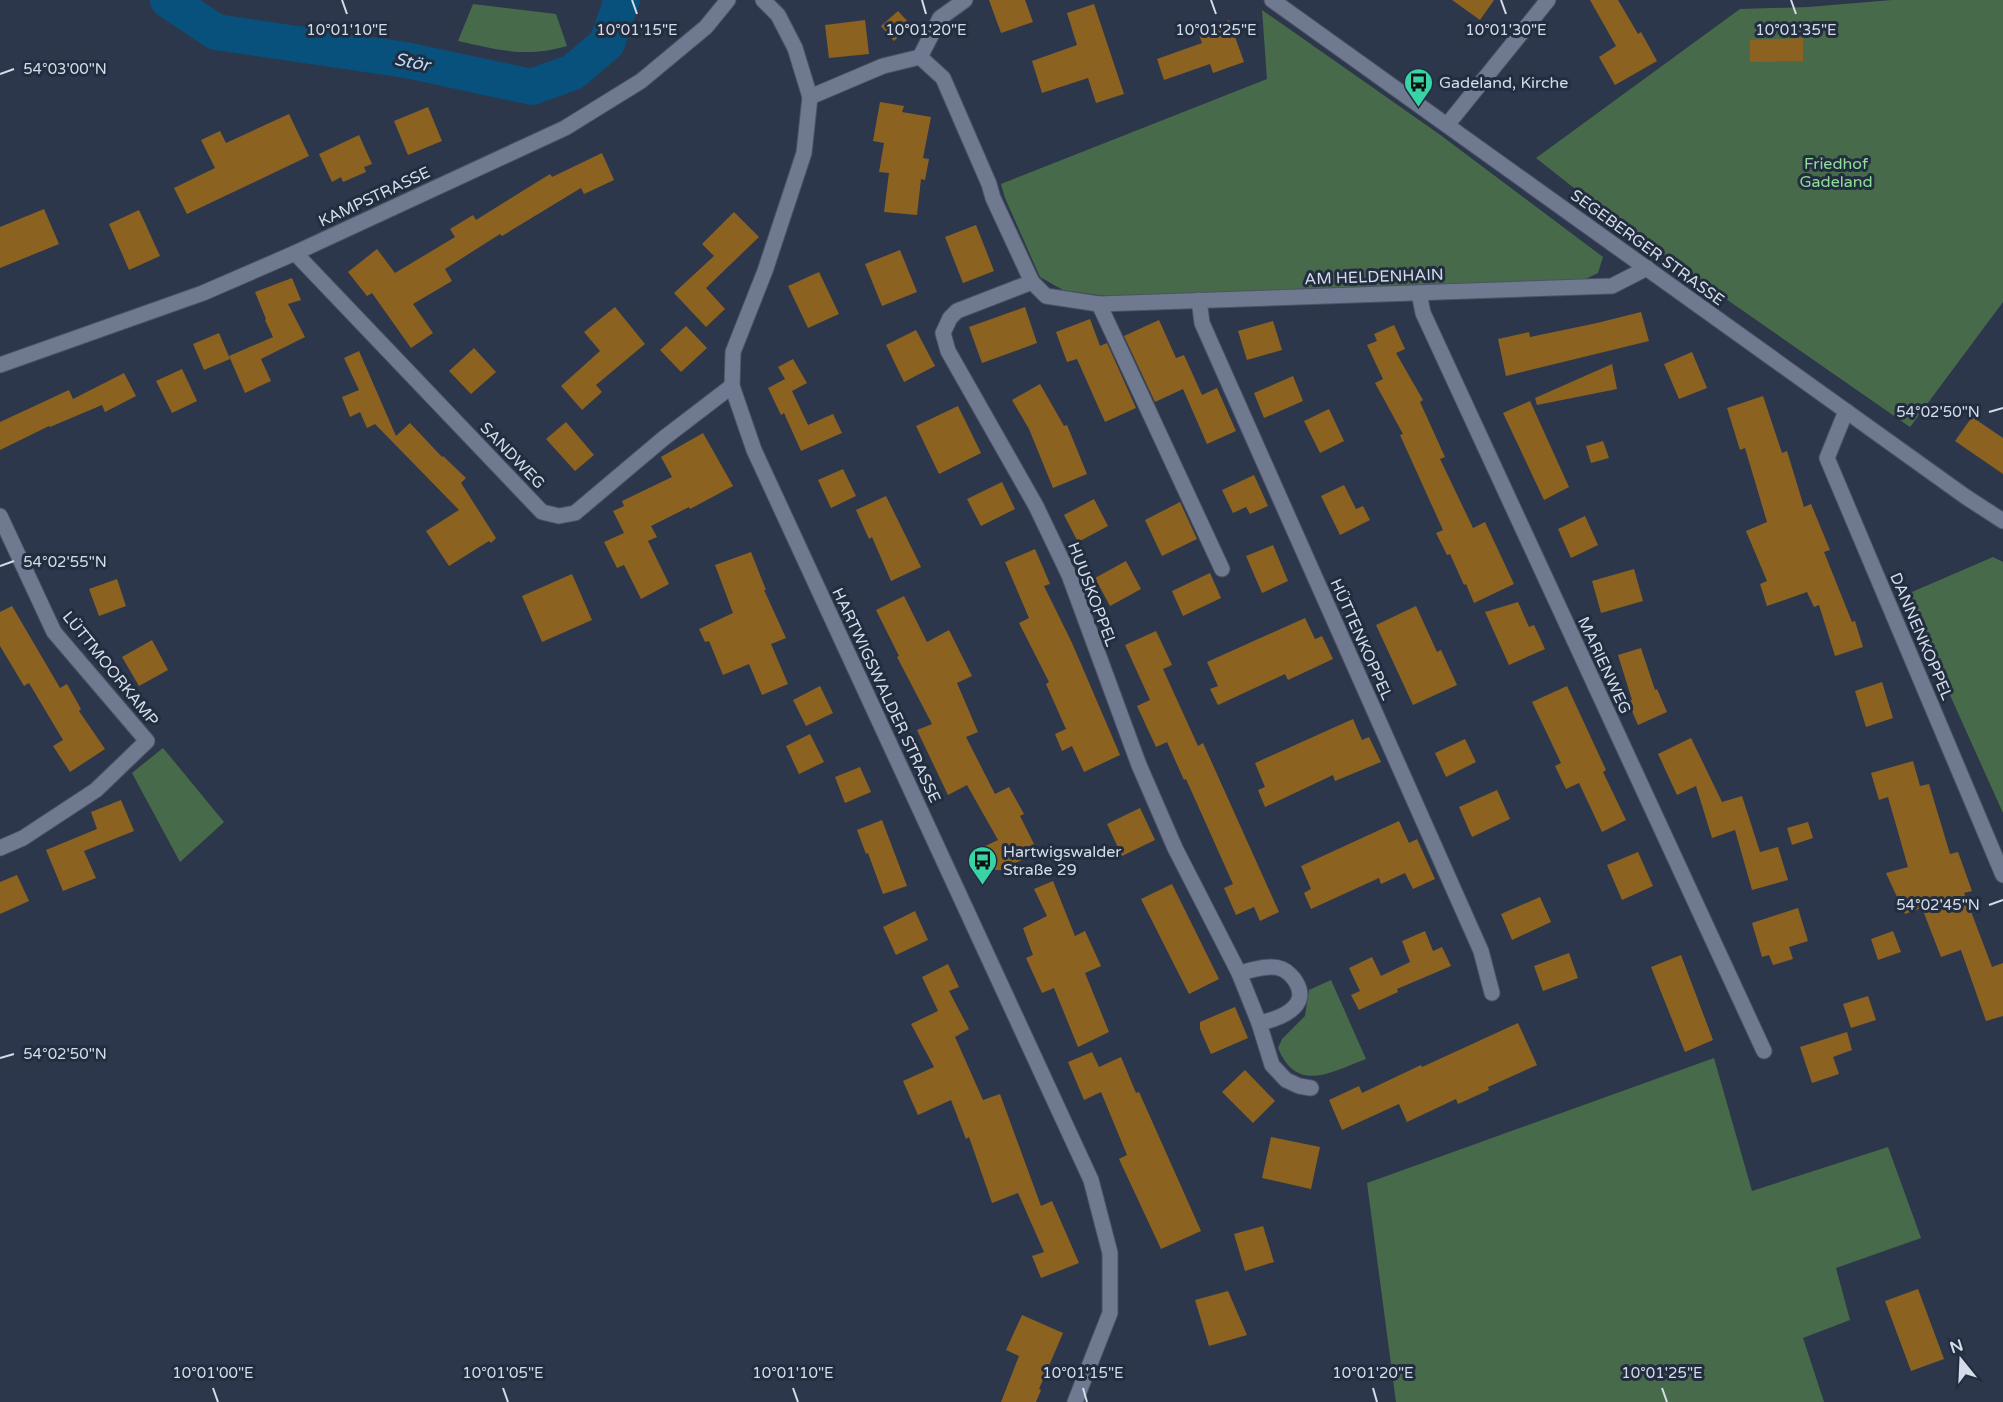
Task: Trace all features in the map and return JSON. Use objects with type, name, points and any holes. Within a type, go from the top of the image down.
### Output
[{"type":"street","name":"KAMPSTRASSE","points":[[0,365],[203,293],[565,128],[641,81],[706,27],[728,0]]},
{"type":"street","name":"HARTWIGSWALDER STRASSE","points":[[764,0],[778,15],[795,48],[810,97],[804,153],[765,271],[733,352],[732,386],[754,450],[1091,1180],[1110,1253],[1110,1313],[1075,1402]]},
{"type":"street","points":[[810,97],[883,66],[920,57],[940,18],[965,0]]},
{"type":"street","name":"SEGEBERGER STRASSE","points":[[1272,0],[2003,521]]},
{"type":"street","points":[[1447,125],[1548,0]]},
{"type":"street","points":[[920,57],[943,78],[993,198],[1032,282]]},
{"type":"street","name":"SANDWEG","points":[[295,253],[542,512],[559,516],[575,513],[664,438],[732,386]]},
{"type":"street","name":"AM HELDENHAIN","points":[[1032,282],[1046,296],[1099,304],[1612,286],[1647,268]]},
{"type":"street","name":"HUUSKOPPEL","points":[[1032,282],[957,311],[950,318],[943,333],[948,351],[1036,506],[1069,575],[1139,765],[1175,848],[1239,973],[1259,1023],[1272,1065],[1286,1080],[1311,1088]]},
{"type":"street","name":"MARIENWEG","points":[[1419,293],[1423,313],[1764,1051]]},
{"type":"street","name":"HÜTTENKOPPEL","points":[[1199,300],[1202,323],[1481,951],[1492,993]]},
{"type":"street","points":[[1099,304],[1221,569]]},
{"type":"street","name":"DANNENKOPPEL","points":[[1846,411],[1827,458],[2003,875]]},
{"type":"street","name":"LÜTTMOORKAMP","points":[[0,516],[54,632],[147,741],[96,790],[22,838],[0,848]]},
{"type":"street","points":[[1239,973],[1264,968],[1282,969],[1294,978],[1299,988],[1300,1000],[1291,1011],[1275,1020],[1259,1023]]},
{"type":"green space","name":"Friedhof Gadeland","points":[[1892,0],[2003,0],[2003,302],[1910,427],[1631,233],[1536,158],[1740,9],[1809,7]]},
{"type":"green space","points":[[473,4],[556,14],[567,46],[538,52],[525,52],[500,50],[458,41]]},
{"type":"green space","points":[[1262,10],[1439,134],[1603,257],[1598,273],[1579,282],[1106,296],[1063,290],[1040,277],[1001,184],[1267,79]]},
{"type":"green space","points":[[1993,557],[2003,562],[2003,813],[1905,595]]},
{"type":"green space","points":[[163,748],[224,822],[180,862],[132,773]]},
{"type":"green space","points":[[1331,980],[1366,1059],[1328,1073],[1316,1076],[1305,1075],[1295,1071],[1286,1062],[1278,1048],[1282,1039],[1305,1016],[1309,990]]},
{"type":"green space","points":[[1714,1058],[1752,1191],[1888,1147],[1921,1238],[1836,1268],[1850,1320],[1803,1338],[1824,1402],[1396,1402],[1367,1183]]},
{"type":"building","points":[[989,0],[1025,0],[1033,22],[1001,33]]},
{"type":"building","points":[[1452,0],[1494,0],[1480,20]]},
{"type":"building","points":[[1590,0],[1618,0],[1638,34],[1641,32],[1657,61],[1615,85],[1599,57],[1616,46]]},
{"type":"building","points":[[1094,4],[1124,94],[1096,103],[1088,78],[1042,93],[1032,61],[1077,45],[1067,13]]},
{"type":"building","points":[[898,11],[911,25],[894,41],[881,26]]},
{"type":"building","points":[[865,20],[869,54],[829,58],[825,25]]},
{"type":"building","points":[[1229,20],[1244,62],[1213,73],[1210,64],[1164,80],[1157,59],[1202,43],[1198,32]]},
{"type":"building","points":[[1803,38],[1803,61],[1750,62],[1750,40]]},
{"type":"building","points":[[880,102],[904,106],[902,112],[931,117],[923,158],[929,159],[925,180],[921,179],[917,215],[884,212],[889,173],[879,172],[884,143],[873,141]]},
{"type":"building","points":[[428,107],[442,141],[408,155],[394,121]]},
{"type":"building","points":[[289,114],[309,156],[187,214],[174,188],[215,168],[201,140],[220,131],[226,143]]},
{"type":"building","points":[[359,135],[372,164],[364,167],[366,172],[343,182],[341,177],[332,182],[319,154]]},
{"type":"building","points":[[602,153],[614,180],[584,194],[581,188],[502,236],[500,234],[445,269],[452,281],[413,304],[433,333],[411,348],[372,293],[367,296],[348,272],[377,249],[395,273],[455,237],[450,229],[473,215],[476,220],[550,174],[552,177]]},
{"type":"building","points":[[44,209],[59,244],[0,268],[0,227]]},
{"type":"building","points":[[139,210],[160,256],[129,270],[109,224]]},
{"type":"building","points":[[734,212],[759,237],[706,288],[725,309],[706,327],[674,293],[714,256],[702,244]]},
{"type":"building","points":[[976,225],[994,271],[963,283],[945,237]]},
{"type":"building","points":[[900,250],[917,292],[882,306],[865,264]]},
{"type":"building","points":[[819,272],[839,314],[808,328],[788,286]]},
{"type":"building","points":[[292,278],[301,300],[288,304],[305,337],[261,359],[271,381],[245,393],[229,356],[273,337],[255,292]]},
{"type":"building","points":[[615,307],[645,344],[596,385],[602,392],[582,410],[561,386],[600,351],[584,332]]},
{"type":"building","points":[[1025,307],[1037,343],[982,363],[969,327]]},
{"type":"building","points":[[1641,312],[1649,341],[1506,376],[1498,339],[1529,332],[1530,337]]},
{"type":"building","points":[[1090,319],[1100,346],[1107,343],[1136,408],[1105,422],[1077,359],[1067,362],[1056,332]]},
{"type":"building","points":[[1159,320],[1176,358],[1184,355],[1202,395],[1217,388],[1236,431],[1207,444],[1183,389],[1155,402],[1124,336]]},
{"type":"building","points":[[1273,321],[1282,350],[1247,360],[1238,331]]},
{"type":"building","points":[[1394,325],[1405,349],[1396,353],[1423,400],[1420,402],[1445,457],[1440,459],[1473,528],[1485,522],[1514,584],[1474,603],[1450,554],[1447,555],[1436,533],[1443,530],[1400,435],[1403,434],[1375,383],[1383,379],[1367,345],[1377,341],[1374,334]]},
{"type":"building","points":[[686,326],[707,348],[681,372],[660,350]]},
{"type":"building","points":[[916,330],[935,366],[904,382],[886,345]]},
{"type":"building","points":[[219,333],[230,359],[204,370],[193,344]]},
{"type":"building","points":[[474,348],[496,372],[471,394],[449,371]]},
{"type":"building","points":[[359,351],[396,436],[410,423],[442,457],[466,478],[461,483],[496,538],[449,566],[426,531],[459,510],[375,424],[367,428],[360,412],[350,417],[342,397],[359,390],[344,358]]},
{"type":"building","points":[[1692,352],[1707,388],[1679,399],[1664,364]]},
{"type":"building","points":[[793,359],[807,383],[792,391],[808,425],[833,414],[842,433],[801,451],[784,413],[781,415],[768,388],[785,379],[778,367]]},
{"type":"building","points":[[1612,364],[1617,389],[1537,405],[1535,398]]},
{"type":"building","points":[[182,369],[197,401],[172,413],[156,381]]},
{"type":"building","points":[[124,373],[136,396],[105,412],[102,405],[49,426],[0,450],[0,422],[69,390],[73,399]]},
{"type":"building","points":[[1293,376],[1303,401],[1264,418],[1254,393]]},
{"type":"building","points":[[1040,384],[1064,426],[1067,425],[1087,474],[1053,488],[1029,429],[1012,400]]},
{"type":"building","points":[[1763,396],[1782,453],[1787,451],[1804,507],[1811,504],[1830,550],[1824,552],[1852,622],[1855,621],[1863,647],[1835,656],[1819,605],[1814,607],[1807,592],[1767,606],[1760,584],[1767,581],[1746,531],[1767,522],[1745,448],[1740,450],[1727,408]]},
{"type":"building","points":[[1530,401],[1569,487],[1544,500],[1503,413]]},
{"type":"building","points":[[958,406],[981,453],[939,474],[916,426]]},
{"type":"building","points":[[1329,409],[1344,441],[1320,453],[1304,421]]},
{"type":"building","points":[[1972,417],[2003,438],[2003,474],[1955,441]]},
{"type":"building","points":[[566,422],[594,455],[575,471],[546,439]]},
{"type":"building","points":[[703,433],[733,486],[690,509],[689,507],[651,526],[657,537],[648,541],[669,584],[641,599],[624,565],[617,568],[604,542],[624,533],[613,511],[624,506],[622,501],[672,477],[661,457]]},
{"type":"building","points":[[1603,441],[1609,458],[1591,463],[1586,446]]},
{"type":"building","points":[[843,469],[856,496],[831,508],[818,480]]},
{"type":"building","points":[[1254,475],[1268,506],[1250,514],[1246,507],[1233,513],[1222,490]]},
{"type":"building","points":[[1002,482],[1015,509],[981,526],[967,499]]},
{"type":"building","points":[[1344,485],[1356,509],[1363,506],[1370,520],[1340,535],[1321,496]]},
{"type":"building","points":[[886,496],[921,567],[891,581],[872,537],[869,539],[856,510]]},
{"type":"building","points":[[1094,499],[1108,526],[1078,542],[1064,515]]},
{"type":"building","points":[[1180,502],[1197,539],[1162,556],[1145,520]]},
{"type":"building","points":[[1585,516],[1598,545],[1571,558],[1558,529]]},
{"type":"building","points":[[1273,545],[1288,581],[1262,593],[1246,556]]},
{"type":"building","points":[[1035,549],[1050,584],[1044,586],[1072,643],[1120,755],[1084,772],[1072,746],[1062,751],[1055,734],[1066,729],[1046,684],[1049,682],[1019,623],[1029,618],[1005,562]]},
{"type":"building","points":[[751,552],[766,590],[764,590],[786,638],[771,644],[788,684],[762,695],[749,664],[723,675],[709,641],[705,642],[699,629],[733,613],[715,565]]},
{"type":"building","points":[[1126,561],[1141,589],[1110,606],[1095,578]]},
{"type":"building","points":[[1634,569],[1643,601],[1601,613],[1592,581]]},
{"type":"building","points":[[1210,573],[1221,598],[1183,616],[1172,591]]},
{"type":"building","points":[[572,574],[592,620],[542,642],[522,596]]},
{"type":"building","points":[[117,579],[126,606],[99,616],[89,589]]},
{"type":"building","points":[[904,596],[927,642],[949,630],[972,676],[957,683],[978,732],[966,737],[995,794],[1009,787],[1024,814],[1020,816],[1038,852],[1001,870],[995,870],[983,847],[998,840],[967,785],[948,795],[917,730],[932,724],[897,657],[899,656],[876,610]]},
{"type":"building","points":[[1518,602],[1529,627],[1534,625],[1545,649],[1509,665],[1485,612]]},
{"type":"building","points":[[12,606],[60,688],[67,684],[81,709],[79,711],[105,749],[70,772],[53,746],[63,740],[29,683],[24,686],[0,646],[0,612]]},
{"type":"building","points":[[1416,606],[1437,652],[1441,650],[1457,685],[1413,705],[1376,625]]},
{"type":"building","points":[[1305,618],[1315,639],[1322,636],[1333,659],[1288,680],[1285,674],[1218,705],[1210,689],[1218,686],[1207,662]]},
{"type":"building","points":[[1156,631],[1172,665],[1163,669],[1198,746],[1203,743],[1279,912],[1260,921],[1254,907],[1236,915],[1224,888],[1233,884],[1186,779],[1184,780],[1167,742],[1156,747],[1137,706],[1150,700],[1125,645]]},
{"type":"building","points":[[152,640],[168,670],[139,686],[122,657]]},
{"type":"building","points":[[1641,648],[1655,690],[1657,689],[1667,712],[1638,725],[1628,702],[1632,700],[1618,655]]},
{"type":"building","points":[[1882,682],[1893,718],[1866,727],[1855,691]]},
{"type":"building","points":[[820,686],[833,713],[806,726],[793,700]]},
{"type":"building","points":[[1567,686],[1606,770],[1603,772],[1626,820],[1602,832],[1579,783],[1566,789],[1555,766],[1561,763],[1532,702]]},
{"type":"building","points":[[1353,719],[1362,740],[1369,737],[1381,762],[1335,781],[1333,775],[1265,807],[1258,790],[1265,787],[1255,763]]},
{"type":"building","points":[[810,734],[824,762],[799,774],[786,746]]},
{"type":"building","points":[[1691,738],[1722,802],[1742,796],[1760,852],[1778,847],[1788,880],[1752,890],[1735,830],[1712,838],[1696,786],[1677,795],[1658,754]]},
{"type":"building","points":[[1465,739],[1476,762],[1446,777],[1435,753]]},
{"type":"building","points":[[1913,761],[1920,786],[1929,784],[1950,854],[1958,852],[1972,891],[1964,893],[1992,967],[2003,963],[2003,1016],[1986,1021],[1961,950],[1941,957],[1922,908],[1905,914],[1886,873],[1908,867],[1888,797],[1879,800],[1871,773]]},
{"type":"building","points":[[860,767],[871,792],[845,803],[835,777]]},
{"type":"building","points":[[1497,790],[1510,819],[1472,837],[1459,807]]},
{"type":"building","points":[[121,800],[134,831],[84,851],[96,878],[63,891],[46,850],[97,829],[91,812]]},
{"type":"building","points":[[1140,808],[1155,840],[1122,856],[1107,824]]},
{"type":"building","points":[[882,820],[907,886],[883,894],[857,830]]},
{"type":"building","points":[[1399,821],[1409,843],[1417,839],[1435,879],[1413,889],[1405,873],[1381,884],[1379,878],[1311,909],[1304,893],[1311,889],[1301,866]]},
{"type":"building","points":[[1808,822],[1813,838],[1792,845],[1787,828]]},
{"type":"building","points":[[1638,852],[1653,886],[1622,900],[1607,865]]},
{"type":"building","points":[[17,875],[29,901],[0,914],[0,882]]},
{"type":"building","points":[[1053,881],[1075,936],[1085,931],[1101,966],[1085,973],[1109,1032],[1078,1047],[1054,988],[1042,993],[1026,958],[1033,955],[1023,928],[1047,916],[1034,889]]},
{"type":"building","points":[[1172,884],[1219,979],[1189,994],[1141,899]]},
{"type":"building","points":[[1540,897],[1551,922],[1512,940],[1501,914]]},
{"type":"building","points":[[1798,908],[1808,941],[1789,947],[1793,959],[1773,965],[1769,955],[1762,957],[1752,923]]},
{"type":"building","points":[[915,911],[928,940],[896,955],[883,927]]},
{"type":"building","points":[[1425,931],[1433,951],[1442,947],[1451,966],[1397,989],[1398,992],[1359,1010],[1351,995],[1360,991],[1349,968],[1372,957],[1381,976],[1410,962],[1402,941]]},
{"type":"building","points":[[1893,931],[1901,952],[1878,960],[1871,939]]},
{"type":"building","points":[[1569,953],[1578,978],[1543,991],[1534,966]]},
{"type":"building","points":[[1681,955],[1713,1040],[1685,1052],[1651,967]]},
{"type":"building","points":[[948,964],[959,987],[949,991],[969,1029],[955,1037],[983,1100],[1000,1094],[1041,1206],[1052,1201],[1079,1263],[1041,1278],[1032,1256],[1044,1252],[1018,1193],[992,1203],[969,1137],[966,1139],[951,1100],[918,1115],[903,1081],[934,1067],[911,1024],[938,1011],[922,977]]},
{"type":"building","points":[[1868,996],[1876,1020],[1851,1028],[1843,1004]]},
{"type":"building","points":[[1235,1007],[1248,1038],[1211,1054],[1200,1029],[1200,1022]]},
{"type":"building","points":[[1518,1023],[1537,1065],[1488,1087],[1489,1090],[1458,1104],[1456,1099],[1407,1122],[1399,1104],[1342,1130],[1329,1100],[1359,1086],[1362,1093]]},
{"type":"building","points":[[1847,1032],[1852,1050],[1833,1057],[1839,1074],[1812,1083],[1800,1047]]},
{"type":"building","points":[[1092,1052],[1099,1067],[1121,1057],[1201,1231],[1161,1249],[1119,1159],[1127,1155],[1101,1092],[1084,1100],[1068,1062]]},
{"type":"building","points":[[1245,1070],[1275,1101],[1253,1123],[1222,1092]]},
{"type":"building","points":[[1271,1137],[1320,1147],[1311,1189],[1262,1178]]},
{"type":"building","points":[[1263,1226],[1274,1262],[1245,1271],[1234,1234]]},
{"type":"building","points":[[1918,1289],[1944,1359],[1911,1371],[1885,1301]]},
{"type":"building","points":[[1228,1291],[1247,1335],[1209,1346],[1195,1300]]},
{"type":"building","points":[[1022,1315],[1063,1333],[1039,1389],[1041,1390],[1036,1402],[1001,1402],[1019,1356],[1006,1350]]},
{"type":"waterway","name":"Stör","points":[[168,0],[216,32],[406,60],[532,87],[573,72],[607,43],[622,0]]},
{"type":"place","name":"Gadeland, Kirche","points":[[1418,108]]},
{"type":"place","name":"Hartwigswalder Straße 29","points":[[982,886]]}]
